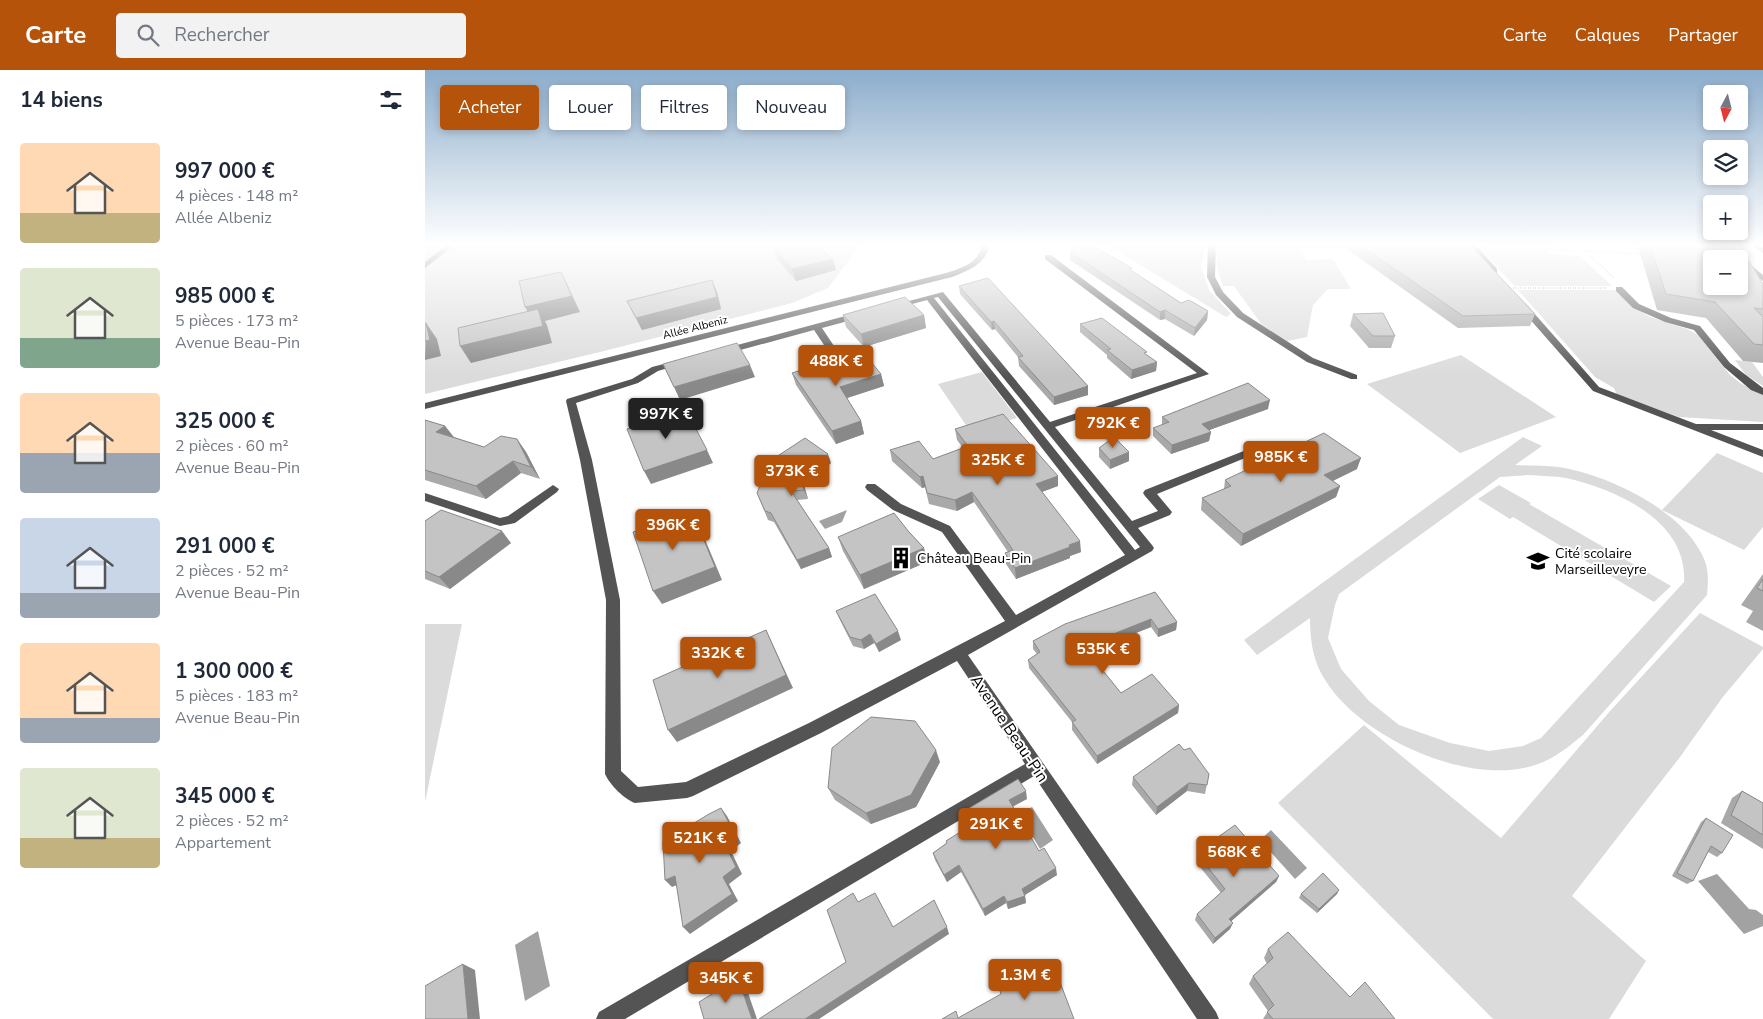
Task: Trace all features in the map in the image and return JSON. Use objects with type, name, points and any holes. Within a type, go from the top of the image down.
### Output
[{"type":"street","name":"Allée Albeniz","points":[[425,406],[900,287]]},
{"type":"street","points":[[1047,426],[1203,374],[1087,287]]},
{"type":"street","points":[[1216,287],[1219,293],[1239,314],[1310,360],[1354,377]]},
{"type":"street","points":[[1508,288],[1596,389],[1763,454]]},
{"type":"street","points":[[1619,288],[1636,306],[1668,320],[1697,328],[1727,365],[1754,388],[1763,392]]},
{"type":"street","points":[[693,359],[655,369],[635,381],[571,401],[586,460],[613,600],[613,774],[635,795],[687,790],[815,728],[959,652],[1148,548],[940,294],[713,354]]},
{"type":"street","points":[[929,297],[1133,556]]},
{"type":"street","points":[[814,369],[839,361],[817,327]]},
{"type":"street","points":[[1690,427],[1763,427]]},
{"type":"street","points":[[1131,526],[1166,512],[1149,493],[1273,443]]},
{"type":"street","points":[[871,487],[897,507],[946,529],[1013,622]]},
{"type":"street","points":[[425,497],[500,522],[511,520],[553,488]]},
{"type":"street","name":"Avenue Beau-Pin","points":[[959,652],[1209,1019]]},
{"type":"street","points":[[606,1019],[1036,766]]},
{"type":"path","points":[[1508,288],[1619,288]]},
{"type":"shaded area","points":[[425,287],[829,287],[792,303],[425,394]]},
{"type":"shaded area","points":[[1177,287],[1208,287],[1231,314],[1226,317]]},
{"type":"shaded area","points":[[1235,287],[1350,287],[1351,289],[1328,289],[1313,305],[1307,337],[1287,341],[1262,325]]},
{"type":"shaded area","points":[[1518,290],[1615,290],[1635,308],[1650,317],[1687,329],[1698,335],[1730,375],[1740,383],[1763,395],[1763,422],[1679,417],[1617,395],[1614,388],[1595,377]]},
{"type":"shaded area","points":[[1461,355],[1556,417],[1460,453],[1367,384]]},
{"type":"shaded area","points":[[1735,360],[1752,362],[1763,377],[1763,386],[1746,375]]},
{"type":"shaded area","points":[[982,372],[1017,418],[970,431],[938,384]]},
{"type":"shaded area","points":[[1523,437],[1542,446],[1515,465],[1549,466],[1569,469],[1588,474],[1628,490],[1666,513],[1682,528],[1696,544],[1705,561],[1707,570],[1707,595],[1583,735],[1551,758],[1528,767],[1501,770],[1472,768],[1441,761],[1411,749],[1383,734],[1357,716],[1336,695],[1321,673],[1315,660],[1312,646],[1310,618],[1257,655],[1244,640]],"holes":[[[1552,476],[1586,483],[1606,490],[1645,511],[1662,525],[1674,542],[1682,560],[1684,582],[1541,738],[1523,746],[1489,751],[1450,743],[1399,725],[1369,701],[1341,669],[1328,638],[1339,594],[1500,477]]]},
{"type":"shaded area","points":[[1717,453],[1763,473],[1763,527],[1744,550],[1662,510]]},
{"type":"shaded area","points":[[1499,485],[1671,586],[1654,602],[1513,517],[1510,519],[1478,499]]},
{"type":"shaded area","points":[[847,510],[842,522],[825,529],[819,521]]},
{"type":"shaded area","points":[[1700,613],[1763,647],[1763,649],[1722,698],[1680,757],[1572,896],[1646,961],[1609,1019],[1493,1019],[1278,803],[1364,725],[1501,838],[1611,710]]},
{"type":"shaded area","points":[[425,624],[462,624],[425,802]]},
{"type":"shaded area","points":[[1032,807],[1053,840],[1040,849],[1019,814]]},
{"type":"shaded area","points":[[1271,830],[1307,868],[1295,879],[1260,840]]},
{"type":"shaded area","points":[[1717,874],[1749,909],[1756,910],[1763,915],[1763,926],[1744,934],[1698,881]]},
{"type":"shaded area","points":[[538,931],[550,986],[525,1001],[515,945]]},
{"type":"building","points":[[520,287],[568,287],[572,296],[525,307]]},
{"type":"building","points":[[683,287],[714,287],[717,297],[636,318],[627,301]]},
{"type":"building","points":[[960,287],[997,287],[1088,386],[1054,397],[1018,357],[1023,356],[994,321],[991,322]]},
{"type":"building","points":[[1123,287],[1157,287],[1181,303],[1189,300],[1208,311],[1195,328],[1165,310],[1160,312]]},
{"type":"building","points":[[1421,287],[1510,287],[1535,314],[1463,316]]},
{"type":"building","points":[[1664,287],[1703,287],[1703,295],[1748,295],[1748,287],[1763,287],[1763,309],[1754,308],[1763,317],[1763,345],[1754,344],[1715,302],[1666,294]]},
{"type":"building","points":[[905,297],[924,315],[861,334],[843,315]]},
{"type":"building","points":[[538,309],[543,326],[460,346],[458,328]]},
{"type":"building","points":[[1383,313],[1395,336],[1373,336],[1353,314]]},
{"type":"building","points":[[1102,318],[1147,352],[1144,353],[1157,362],[1132,370],[1107,350],[1111,349],[1080,324]]},
{"type":"building","points":[[425,323],[430,340],[425,341]]},
{"type":"building","points":[[737,343],[750,365],[674,387],[663,364]]},
{"type":"building","points":[[862,351],[881,374],[840,387],[861,421],[832,431],[792,373]]},
{"type":"building","points":[[1248,383],[1270,400],[1202,424],[1211,432],[1172,445],[1153,428],[1169,422],[1162,417]]},
{"type":"building","points":[[686,410],[707,450],[644,471],[627,429]]},
{"type":"building","points":[[1003,414],[1058,476],[1036,484],[1080,541],[1069,545],[1070,547],[1015,568],[1005,553],[1013,550],[972,492],[955,500],[927,493],[923,476],[920,477],[890,450],[919,441],[933,459],[968,446],[955,429]]},
{"type":"building","points":[[425,420],[445,426],[436,432],[484,447],[501,436],[517,439],[531,467],[513,461],[476,486],[425,470]]},
{"type":"building","points":[[1324,433],[1361,458],[1324,475],[1340,486],[1243,534],[1202,498],[1231,486],[1225,480]]},
{"type":"building","points":[[1114,437],[1129,452],[1110,460],[1099,448]]},
{"type":"building","points":[[805,438],[828,454],[801,476],[804,490],[791,491],[829,548],[797,560],[771,513],[765,511],[757,493],[770,461]]},
{"type":"building","points":[[441,510],[502,531],[439,577],[425,571],[425,521]]},
{"type":"building","points":[[692,511],[715,567],[653,591],[633,532]]},
{"type":"building","points":[[894,513],[924,548],[860,575],[838,537]]},
{"type":"building","points":[[1763,579],[1763,591],[1757,588]]},
{"type":"building","points":[[1155,592],[1177,622],[1158,629],[1151,619],[1083,646],[1121,693],[1152,674],[1179,705],[1097,756],[1072,722],[1076,720],[1028,660],[1040,652],[1033,641],[1065,624]]},
{"type":"building","points":[[875,594],[898,631],[876,644],[870,634],[861,640],[850,637],[836,611]]},
{"type":"building","points":[[766,630],[786,675],[668,730],[653,680]]},
{"type":"building","points":[[871,717],[915,721],[936,750],[911,795],[866,813],[828,788],[832,748]]},
{"type":"building","points":[[1179,744],[1184,750],[1190,748],[1209,774],[1207,785],[1189,783],[1157,807],[1133,777]]},
{"type":"building","points":[[1018,779],[1026,791],[1009,800],[1039,851],[1044,848],[1056,868],[1022,889],[1025,896],[1007,902],[1004,896],[983,909],[959,865],[944,875],[933,853],[947,843],[946,841],[987,815],[986,812],[972,820],[966,810]]},
{"type":"building","points":[[1742,791],[1763,803],[1763,835],[1731,815]]},
{"type":"building","points":[[721,808],[736,836],[724,843],[736,867],[723,877],[732,894],[683,927],[675,876],[665,880],[663,842]]},
{"type":"building","points":[[1706,818],[1733,835],[1722,853],[1711,846],[1693,881],[1677,873]]},
{"type":"building","points":[[1235,825],[1279,876],[1229,919],[1233,923],[1215,938],[1197,914],[1225,889],[1202,860],[1217,849],[1211,842]]},
{"type":"building","points":[[1323,873],[1339,890],[1319,909],[1301,894]]},
{"type":"building","points":[[853,893],[858,902],[875,893],[893,927],[934,900],[947,927],[805,1019],[759,1019],[846,962],[827,910]]},
{"type":"building","points":[[1288,932],[1350,997],[1365,982],[1395,1019],[1273,1019],[1267,1012],[1274,1005],[1253,976],[1273,958],[1268,949]]},
{"type":"building","points":[[463,964],[468,1019],[425,1019],[425,986]]},
{"type":"building","points":[[1055,969],[1074,1019],[942,1019],[956,1011],[958,1018],[1001,994],[997,983],[1016,973],[1019,986]]},
{"type":"building","points":[[738,978],[752,1019],[704,1019],[699,1002]]},
{"type":"place","name":"Château Beau-Pin","points":[[901,558]]},
{"type":"place","name":"Cité scolaire Marseilleveyre","points":[[1538,561]]}]
